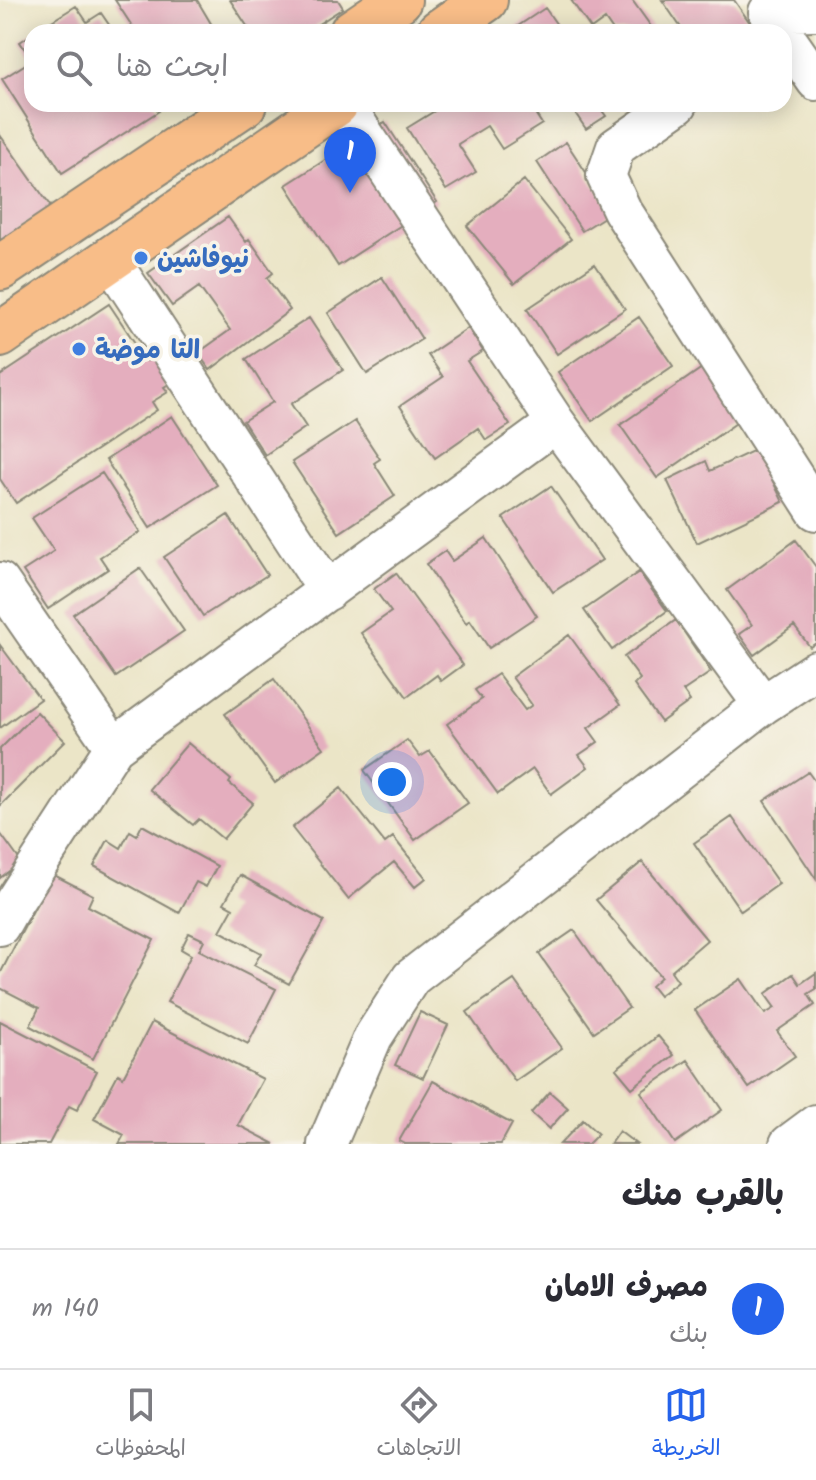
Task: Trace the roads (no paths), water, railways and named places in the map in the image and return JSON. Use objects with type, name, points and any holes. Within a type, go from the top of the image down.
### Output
[{"type":"main road","points":[[364,24],[399,0]]},
{"type":"main road","points":[[450,24],[485,0]]},
{"type":"main road","points":[[0,268],[232,112]]},
{"type":"main road","points":[[3,325],[110,259],[324,112]]},
{"type":"street","points":[[773,20],[816,11]]},
{"type":"street","points":[[792,47],[816,81]]},
{"type":"street","points":[[349,112],[556,423],[763,705]]},
{"type":"street","points":[[666,112],[616,147],[606,176],[622,210],[816,511]]},
{"type":"street","points":[[110,259],[328,591]]},
{"type":"street","points":[[0,926],[114,747],[556,423]]},
{"type":"street","points":[[0,582],[114,747]]},
{"type":"street","points":[[327,1144],[373,1037],[411,978],[763,705],[816,670]]},
{"type":"street","points":[[789,1144],[816,1124]]},
{"type":"place","name":"مصرف الامان","points":[[350,193]]},
{"type":"place","name":"نيوفاشين","points":[[141,258]]},
{"type":"place","name":"التا موضة","points":[[79,349]]}]
